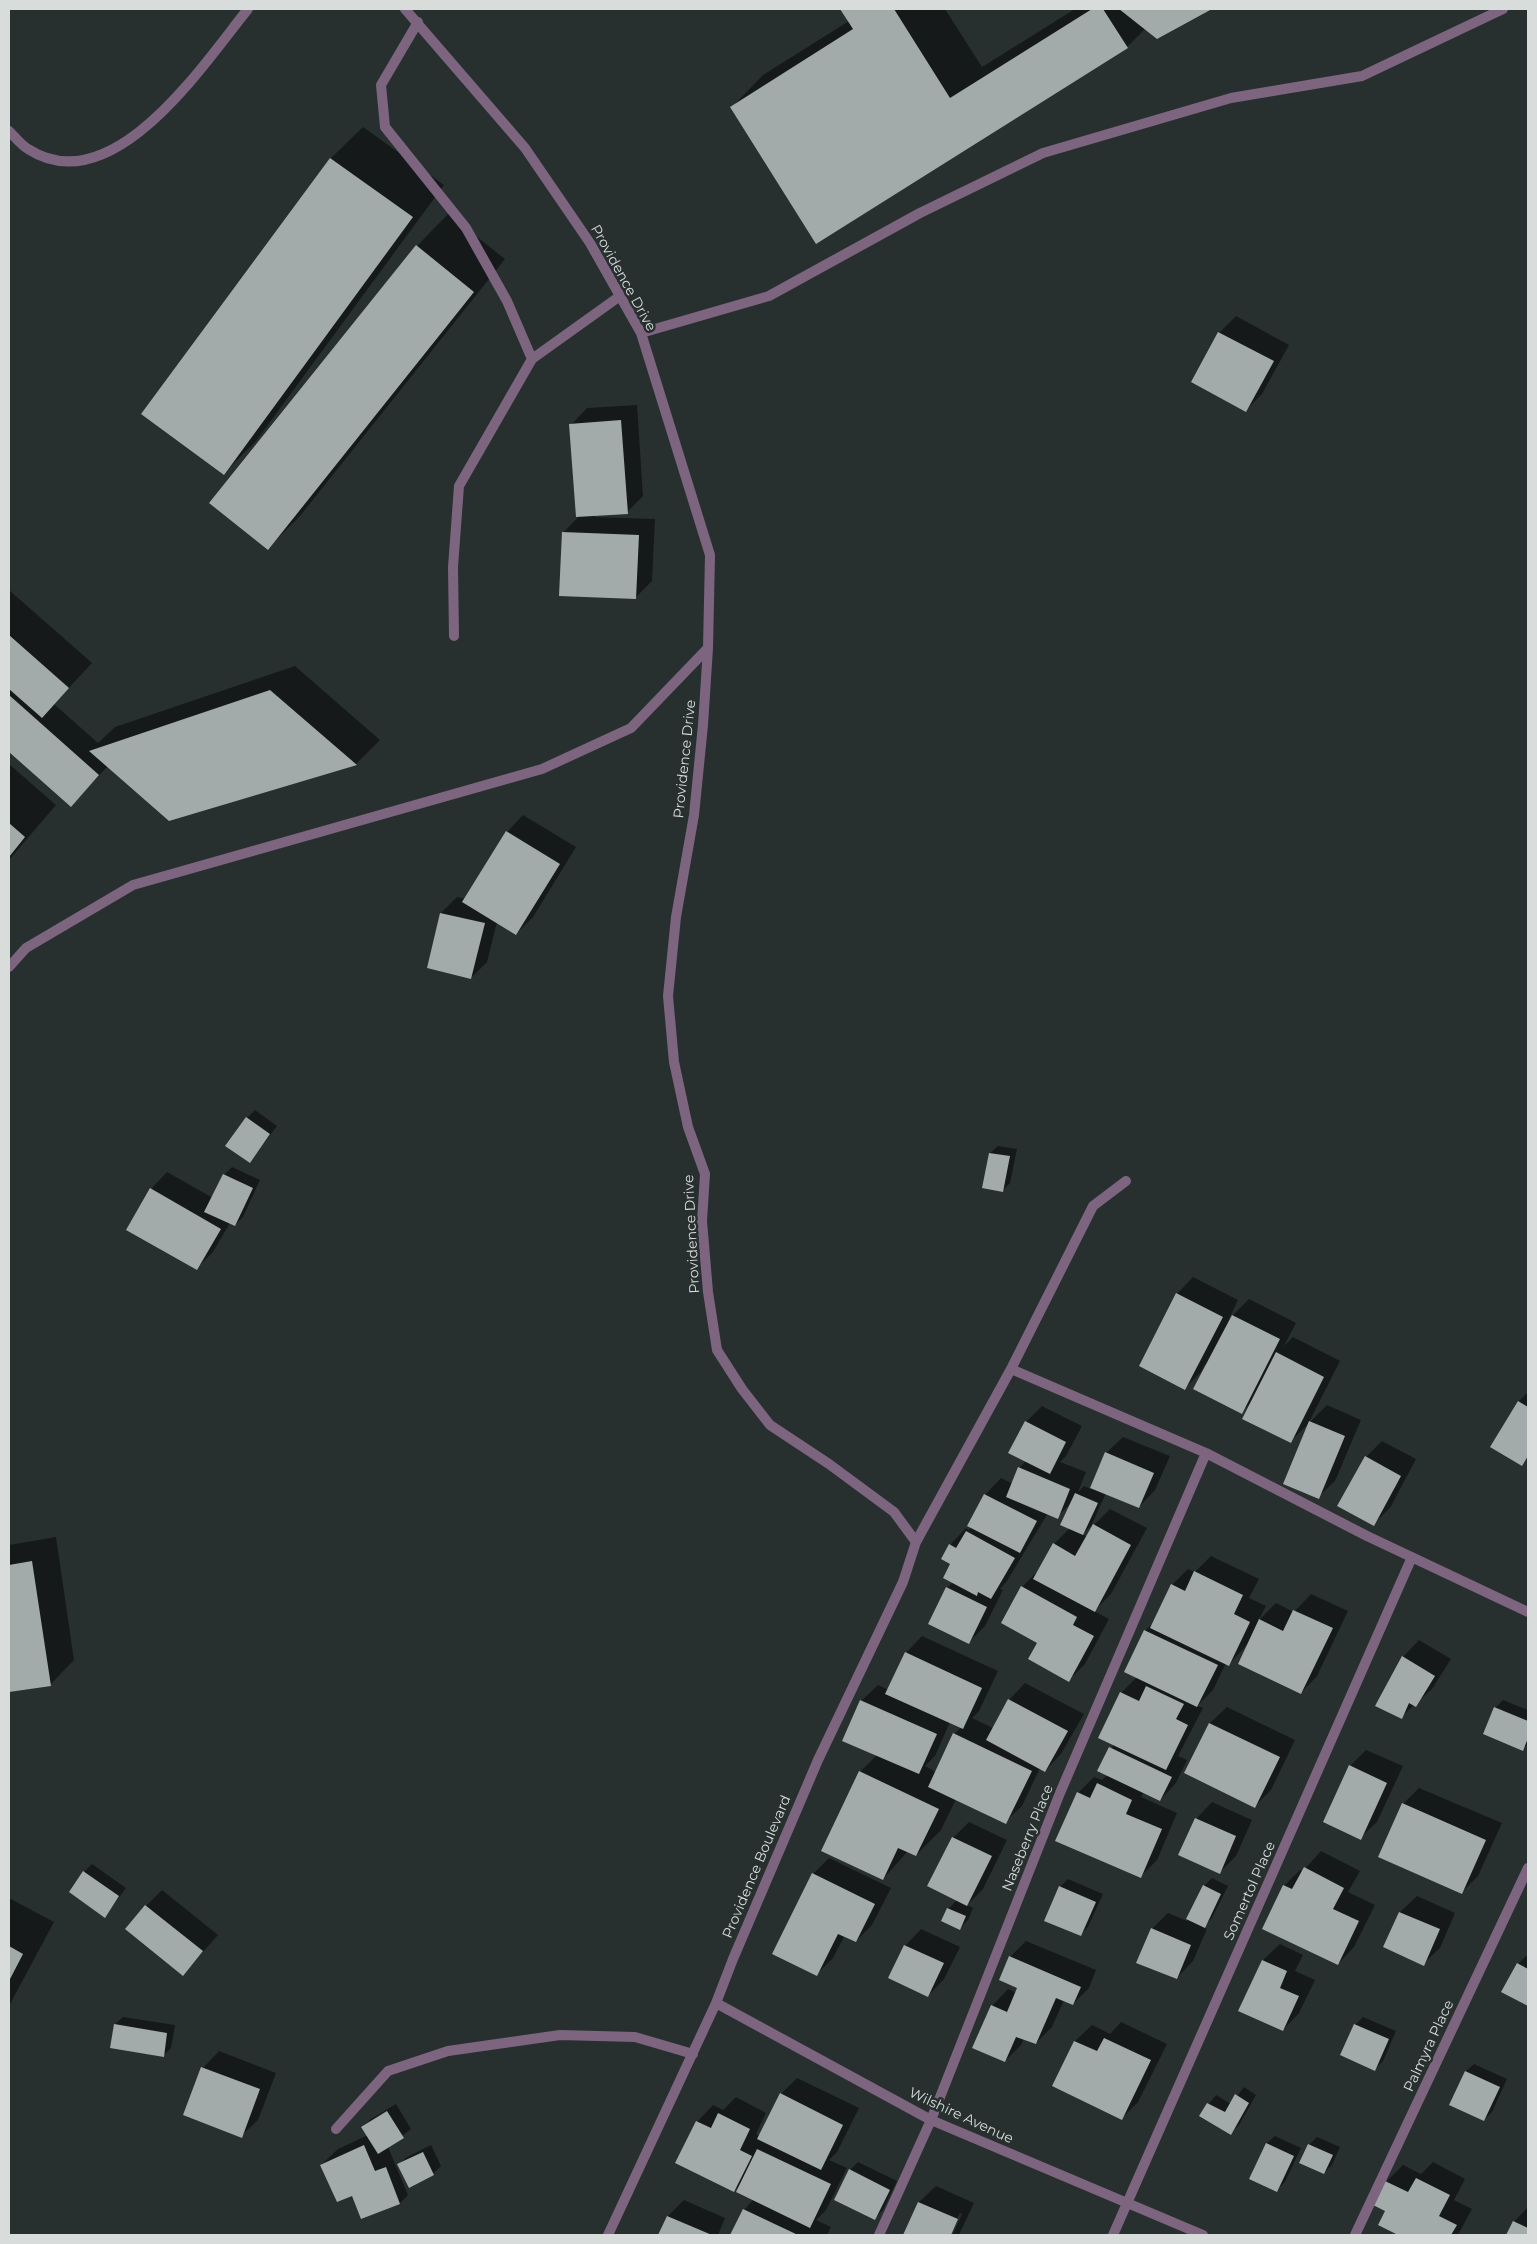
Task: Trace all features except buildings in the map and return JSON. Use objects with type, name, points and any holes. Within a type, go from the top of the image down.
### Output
[{"type":"street","points":[[9,131],[28,149],[52,160],[79,160],[109,151],[137,135],[162,114],[248,9]]},
{"type":"street","name":"Providence Drive","points":[[405,9],[525,148],[590,243],[641,333],[710,555],[708,648],[694,815],[676,917],[668,996],[674,1062],[688,1127],[704,1174],[702,1221],[708,1292],[718,1350],[742,1389],[770,1425],[829,1464],[894,1512],[916,1542]]},
{"type":"street","points":[[641,333],[769,296],[920,213],[1043,153],[1231,98],[1362,76],[1503,9]]},
{"type":"street","points":[[418,22],[381,85],[385,127],[466,228],[506,301],[532,358]]},
{"type":"street","points":[[454,636],[453,567],[459,486],[532,358],[620,296]]},
{"type":"street","points":[[9,968],[26,948],[133,885],[542,769],[631,728],[708,648]]},
{"type":"street","name":"Providence Boulevard","points":[[608,2235],[716,2003],[818,1760],[903,1582],[916,1542],[1011,1369],[1093,1206],[1126,1181]]},
{"type":"street","points":[[1011,1369],[1206,1453],[1412,1557],[1528,1612]]},
{"type":"street","name":"Naseberry Place","points":[[880,2235],[931,2120],[1060,1794],[1206,1453]]},
{"type":"street","name":"Somertol Place","points":[[1113,2235],[1412,1557]]},
{"type":"street","name":"Palmyra Place","points":[[1354,2235],[1528,1868]]},
{"type":"street","name":"Wilshire Avenue","points":[[716,2003],[931,2120],[1203,2235]]},
{"type":"street","points":[[336,2129],[388,2071],[448,2051],[560,2034],[636,2037],[693,2054]]}]
